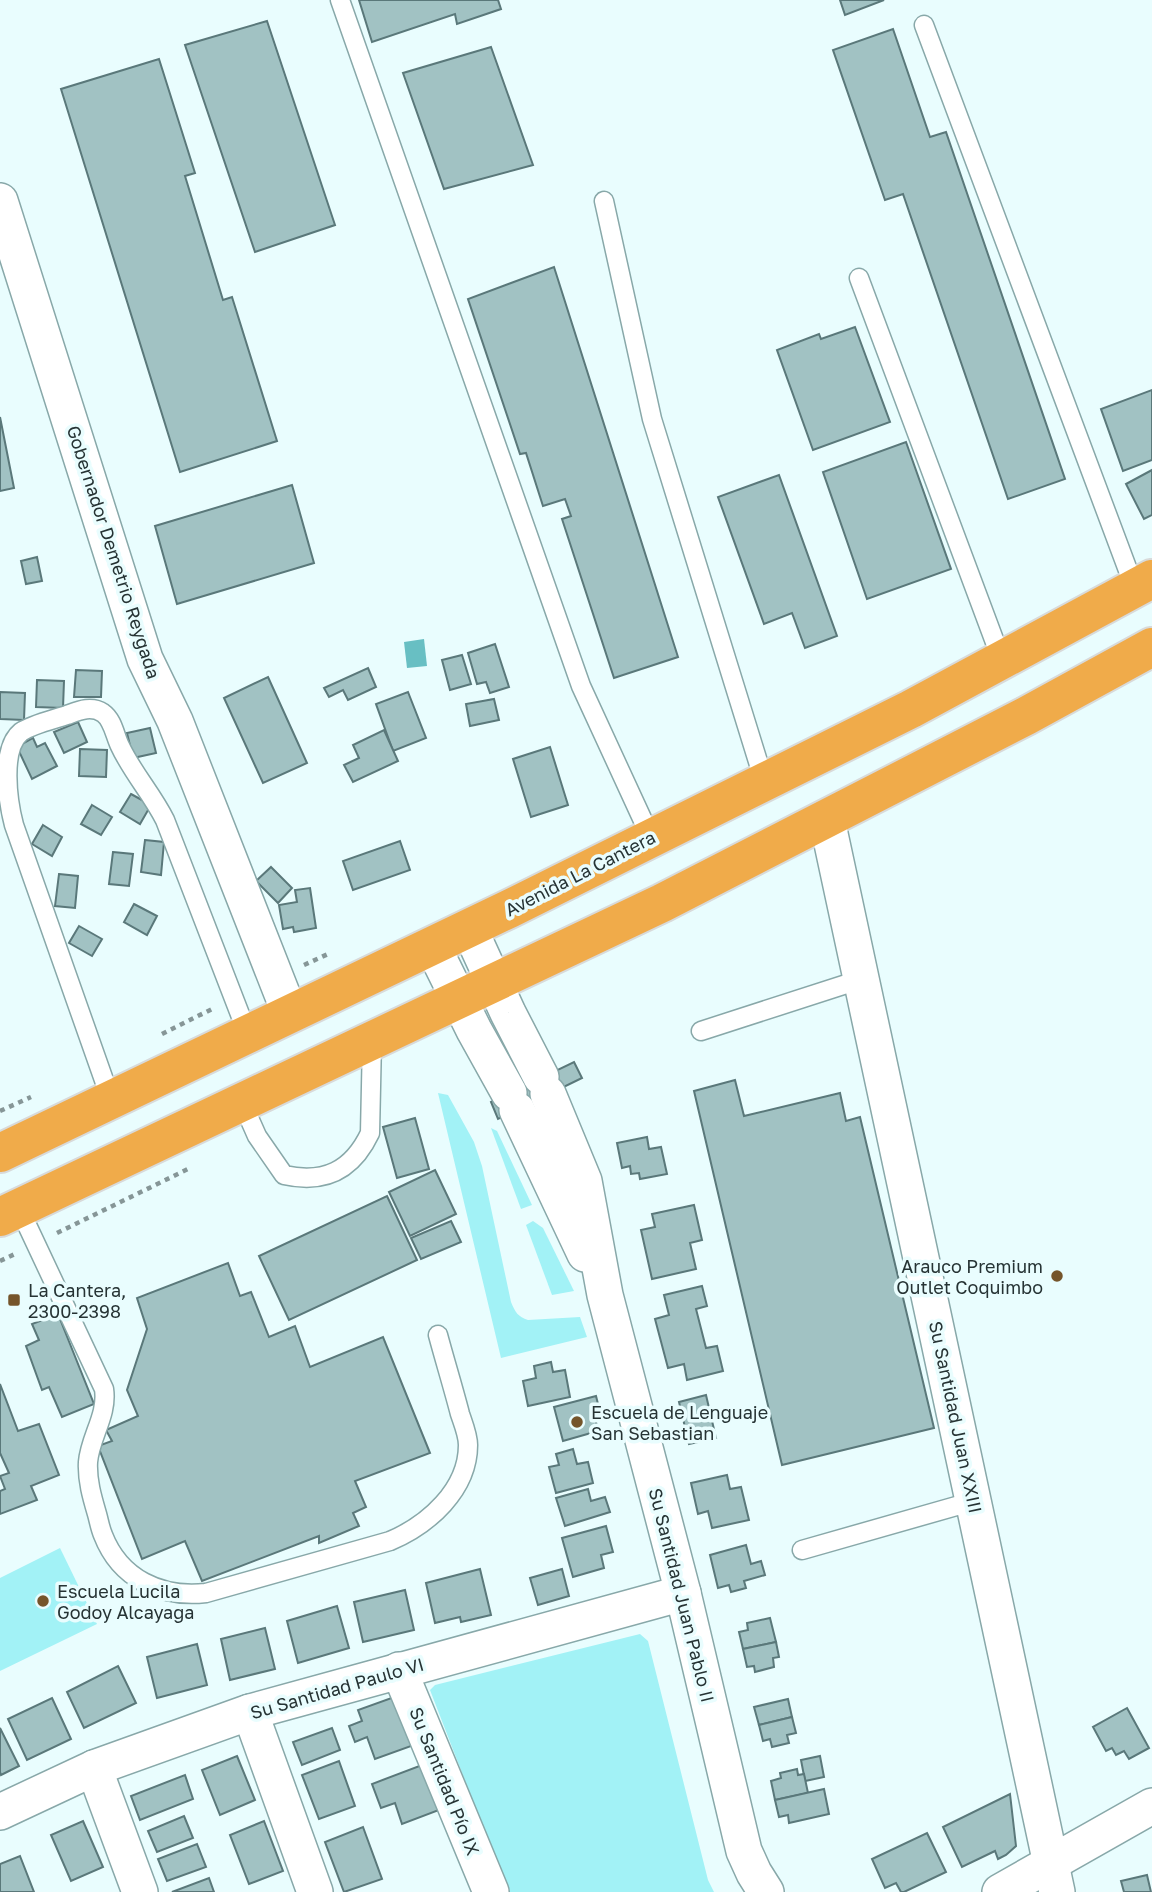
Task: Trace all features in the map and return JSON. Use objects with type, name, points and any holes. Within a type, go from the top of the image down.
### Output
[{"type":"highway","name":"Avenida La Cantera","points":[[0,1153],[651,838],[1002,661],[1143,584]]},
{"type":"highway","points":[[9,1212],[662,903],[827,820],[1152,647]]},
{"type":"street","name":"Gobernador Demetrio Reygada","points":[[0,201],[145,659],[175,721],[290,1014]]},
{"type":"street","name":"Su Santidad Juan XXIII","points":[[827,820],[1055,1878]]},
{"type":"street","name":"Su Santidad Juan Pablo II","points":[[469,928],[545,1086],[584,1181],[604,1295],[683,1593],[744,1851],[766,1892]]},
{"type":"street","name":"Su Santidad Juan Pablo II","points":[[432,945],[513,1101],[604,1295]]},
{"type":"street","name":"Su Santidad Paulo VI","points":[[0,1812],[93,1768],[250,1712],[683,1593]]},
{"type":"street","name":"Su Santidad Pío IX","points":[[399,1670],[491,1892]]},
{"type":"street","points":[[250,1712],[315,1892]]},
{"type":"street","points":[[93,1768],[139,1892]]},
{"type":"street","points":[[1000,1892],[1055,1878],[1152,1806]]},
{"type":"lane","points":[[340,0],[581,686],[651,838]]},
{"type":"lane","points":[[925,25],[1143,584]]},
{"type":"lane","points":[[604,201],[652,419],[764,781]]},
{"type":"lane","points":[[859,278],[1002,661]]},
{"type":"lane","points":[[111,1100],[14,825],[9,803],[7,771],[10,747],[17,736],[28,729],[92,709],[110,720],[124,754],[165,820],[248,1035]]},
{"type":"lane","points":[[701,1031],[862,979]]},
{"type":"lane","points":[[242,1102],[257,1136],[284,1175],[314,1178],[329,1175],[354,1158],[370,1133],[372,1040]]},
{"type":"lane","points":[[9,1212],[104,1390],[104,1411],[92,1442],[88,1462],[92,1498],[102,1533],[114,1556],[132,1576],[167,1593],[206,1593],[377,1544],[411,1532],[430,1518],[446,1502],[457,1484],[468,1444],[438,1335]]},
{"type":"lane","points":[[802,1550],[974,1501]]},
{"type":"shaded area","points":[[424,639],[427,666],[407,668],[404,642]]},
{"type":"shaded area","points":[[438,1093],[448,1095],[474,1142],[482,1166],[511,1302],[516,1311],[528,1320],[580,1317],[587,1337],[501,1358]]},
{"type":"shaded area","points":[[491,1128],[497,1131],[532,1205],[521,1209]]},
{"type":"shaded area","points":[[533,1221],[543,1228],[574,1291],[552,1295],[526,1225]]},
{"type":"shaded area","name":"Escuela Lucila Godoy Alcayaga","points":[[60,1548],[97,1624],[0,1671],[0,1578]]},
{"type":"shaded area","points":[[640,1634],[648,1641],[708,1880],[714,1892],[508,1892],[430,1690],[435,1685]]},
{"type":"building","points":[[359,0],[498,0],[501,9],[457,24],[455,14],[372,42]]},
{"type":"building","points":[[840,0],[884,0],[845,15]]},
{"type":"building","points":[[267,21],[335,225],[255,252],[185,45]]},
{"type":"building","points":[[893,29],[930,137],[946,132],[1065,479],[1008,499],[903,194],[885,200],[833,50]]},
{"type":"building","points":[[491,47],[533,165],[444,189],[403,73]]},
{"type":"building","points":[[159,59],[195,173],[185,176],[223,300],[232,297],[277,441],[180,472],[61,89]]},
{"type":"building","points":[[554,267],[678,657],[614,678],[562,519],[571,516],[565,499],[543,506],[526,453],[520,454],[468,299]]},
{"type":"building","points":[[855,327],[890,422],[813,450],[777,350],[819,334],[821,339]]},
{"type":"building","points":[[1152,390],[1152,460],[1123,471],[1101,409]]},
{"type":"building","points":[[0,417],[14,488],[0,491]]},
{"type":"building","points":[[906,442],[951,569],[867,599],[823,472]]},
{"type":"building","points":[[1152,470],[1152,515],[1144,519],[1126,484]]},
{"type":"building","points":[[779,475],[837,636],[805,648],[792,613],[764,624],[718,497]]},
{"type":"building","points":[[292,485],[314,563],[177,604],[155,526]]},
{"type":"building","points":[[37,557],[42,581],[26,584],[21,561]]},
{"type":"building","points":[[495,644],[509,687],[490,693],[486,682],[477,684],[468,653]]},
{"type":"building","points":[[462,655],[471,684],[450,690],[442,660]]},
{"type":"building","points":[[368,668],[376,687],[348,700],[343,690],[329,697],[324,688]]},
{"type":"building","points":[[76,670],[102,671],[101,697],[74,697]]},
{"type":"building","points":[[268,677],[307,763],[263,783],[224,698]]},
{"type":"building","points":[[37,680],[64,681],[63,708],[36,707]]},
{"type":"building","points":[[0,692],[25,693],[24,720],[0,719]]},
{"type":"building","points":[[408,692],[426,738],[393,751],[376,704]]},
{"type":"building","points":[[494,699],[499,720],[470,726],[466,704]]},
{"type":"building","points":[[78,722],[87,742],[64,753],[54,732]]},
{"type":"building","points":[[150,728],[156,753],[133,758],[127,733]]},
{"type":"building","points":[[384,730],[398,761],[353,782],[344,765],[359,758],[353,745]]},
{"type":"building","points":[[33,738],[37,747],[45,743],[57,766],[32,779],[17,747]]},
{"type":"building","points":[[550,747],[568,805],[531,817],[513,759]]},
{"type":"building","points":[[80,749],[107,750],[106,777],[79,776]]},
{"type":"building","points":[[131,794],[151,805],[140,824],[120,812]]},
{"type":"building","points":[[92,805],[112,817],[101,835],[81,824]]},
{"type":"building","points":[[43,825],[62,837],[52,856],[32,844]]},
{"type":"building","points":[[145,840],[164,842],[161,875],[141,872]]},
{"type":"building","points":[[400,841],[410,870],[353,890],[343,861]]},
{"type":"building","points":[[113,852],[133,854],[129,886],[109,884]]},
{"type":"building","points":[[271,867],[292,888],[278,903],[256,881]]},
{"type":"building","points":[[59,874],[78,876],[75,908],[55,906]]},
{"type":"building","points":[[310,888],[316,928],[294,932],[293,927],[283,929],[279,905],[297,902],[295,890]]},
{"type":"building","points":[[134,904],[157,916],[147,935],[124,922]]},
{"type":"building","points":[[79,926],[102,939],[92,956],[69,943]]},
{"type":"building","points":[[574,1062],[582,1078],[498,1119],[491,1102]]},
{"type":"building","points":[[735,1080],[744,1116],[840,1093],[846,1121],[860,1117],[934,1428],[782,1465],[694,1091]]},
{"type":"building","points":[[415,1118],[429,1169],[397,1178],[383,1127]]},
{"type":"building","points":[[647,1137],[649,1149],[661,1147],[667,1174],[640,1179],[639,1173],[631,1174],[630,1166],[622,1168],[617,1143]]},
{"type":"building","points":[[435,1170],[456,1214],[410,1236],[389,1192]]},
{"type":"building","points":[[387,1196],[417,1260],[289,1320],[259,1256]]},
{"type":"building","points":[[694,1205],[702,1240],[690,1243],[696,1269],[652,1279],[641,1230],[655,1227],[652,1214]]},
{"type":"building","points":[[451,1221],[461,1242],[421,1259],[411,1238]]},
{"type":"building","points":[[228,1263],[240,1296],[251,1292],[269,1337],[295,1326],[310,1367],[383,1337],[430,1453],[355,1481],[366,1507],[353,1513],[359,1526],[319,1543],[319,1536],[202,1581],[185,1541],[142,1559],[98,1446],[112,1441],[106,1430],[138,1416],[127,1390],[147,1329],[137,1298]]},
{"type":"building","points":[[702,1286],[707,1306],[696,1309],[706,1348],[717,1346],[723,1371],[687,1380],[684,1364],[668,1368],[655,1319],[669,1315],[664,1295]]},
{"type":"building","points":[[58,1314],[94,1404],[62,1417],[49,1387],[42,1390],[26,1346],[39,1340],[32,1324]]},
{"type":"building","points":[[551,1362],[553,1372],[565,1370],[570,1397],[528,1406],[523,1381],[536,1378],[534,1366]]},
{"type":"building","points":[[0,1384],[18,1431],[39,1424],[59,1475],[31,1486],[37,1500],[0,1514],[0,1491],[5,1489],[0,1476],[9,1473],[0,1453]]},
{"type":"building","points":[[706,1395],[716,1438],[689,1444],[679,1402]]},
{"type":"building","name":"Escuela de Lenguaje San Sebastian","points":[[596,1396],[600,1412],[594,1413],[598,1431],[563,1441],[554,1407]]},
{"type":"building","points":[[573,1449],[577,1464],[588,1462],[593,1483],[556,1493],[549,1467],[559,1465],[556,1454]]},
{"type":"building","points":[[727,1475],[730,1489],[741,1487],[749,1520],[712,1528],[708,1511],[698,1514],[691,1483]]},
{"type":"building","points":[[588,1489],[591,1501],[605,1497],[610,1512],[565,1526],[556,1498]]},
{"type":"building","points":[[606,1526],[613,1552],[601,1555],[604,1568],[573,1577],[562,1538]]},
{"type":"building","points":[[746,1545],[751,1564],[761,1561],[765,1575],[744,1581],[746,1588],[731,1592],[729,1585],[718,1588],[710,1555]]},
{"type":"building","points":[[480,1569],[491,1615],[461,1622],[460,1617],[435,1623],[426,1583]]},
{"type":"building","points":[[562,1569],[569,1596],[538,1605],[530,1578]]},
{"type":"building","points":[[405,1590],[414,1630],[363,1642],[354,1602]]},
{"type":"building","points":[[337,1606],[349,1648],[298,1663],[287,1621]]},
{"type":"building","points":[[770,1618],[776,1642],[743,1649],[739,1632],[748,1630],[747,1623]]},
{"type":"building","points":[[265,1628],[275,1669],[230,1680],[221,1639]]},
{"type":"building","points":[[776,1642],[779,1657],[773,1658],[774,1667],[755,1672],[754,1666],[747,1667],[743,1649]]},
{"type":"building","points":[[197,1644],[207,1685],[157,1698],[147,1657]]},
{"type":"building","points":[[118,1666],[136,1703],[84,1728],[67,1692]]},
{"type":"building","points":[[397,1696],[414,1745],[375,1759],[367,1737],[355,1742],[349,1726],[362,1721],[358,1710]]},
{"type":"building","points":[[52,1698],[71,1739],[27,1760],[8,1719]]},
{"type":"building","points":[[788,1699],[792,1717],[759,1725],[754,1707]]},
{"type":"building","points":[[1127,1708],[1149,1748],[1129,1759],[1124,1751],[1116,1755],[1112,1748],[1106,1751],[1093,1727]]},
{"type":"building","points":[[792,1717],[796,1733],[787,1735],[789,1743],[772,1747],[770,1739],[763,1741],[759,1725]]},
{"type":"building","points":[[0,1728],[19,1766],[1,1775],[0,1772]]},
{"type":"building","points":[[332,1728],[340,1750],[302,1765],[293,1742]]},
{"type":"building","points":[[237,1756],[255,1800],[220,1815],[202,1770]]},
{"type":"building","points":[[820,1756],[824,1777],[805,1781],[801,1760]]},
{"type":"building","points":[[339,1761],[355,1806],[319,1819],[302,1775]]},
{"type":"building","points":[[422,1765],[439,1810],[402,1824],[395,1803],[381,1808],[372,1784]]},
{"type":"building","points":[[797,1769],[798,1775],[804,1774],[808,1793],[775,1800],[771,1781],[781,1778],[780,1773]]},
{"type":"building","points":[[185,1775],[193,1799],[140,1820],[131,1796]]},
{"type":"building","points":[[824,1789],[829,1814],[789,1823],[788,1815],[779,1817],[775,1800]]},
{"type":"building","points":[[1010,1794],[1016,1846],[998,1859],[995,1851],[962,1867],[943,1827]]},
{"type":"building","points":[[184,1816],[193,1838],[157,1852],[148,1831]]},
{"type":"building","points":[[83,1821],[103,1867],[71,1881],[51,1835]]},
{"type":"building","points":[[264,1821],[283,1871],[249,1884],[230,1835]]},
{"type":"building","points":[[363,1827],[382,1879],[344,1892],[325,1842]]},
{"type":"building","points":[[927,1833],[946,1872],[904,1892],[901,1892],[896,1883],[885,1888],[872,1859]]},
{"type":"building","points":[[197,1844],[206,1867],[167,1881],[158,1859]]},
{"type":"building","points":[[20,1856],[34,1892],[0,1892],[0,1864]]},
{"type":"building","points":[[1147,1875],[1151,1892],[1124,1892],[1121,1881]]},
{"type":"building","points":[[209,1878],[214,1892],[172,1892]]},
{"type":"place","name":"Arauco Premium Outlet Coquimbo","points":[[1057,1276]]},
{"type":"place","name":"La Cantera, 2300-2398","points":[[14,1300]]},
{"type":"place","name":"Escuela de Lenguaje San Sebastian","points":[[577,1422]]},
{"type":"place","name":"Escuela Lucila Godoy Alcayaga","points":[[43,1601]]}]
